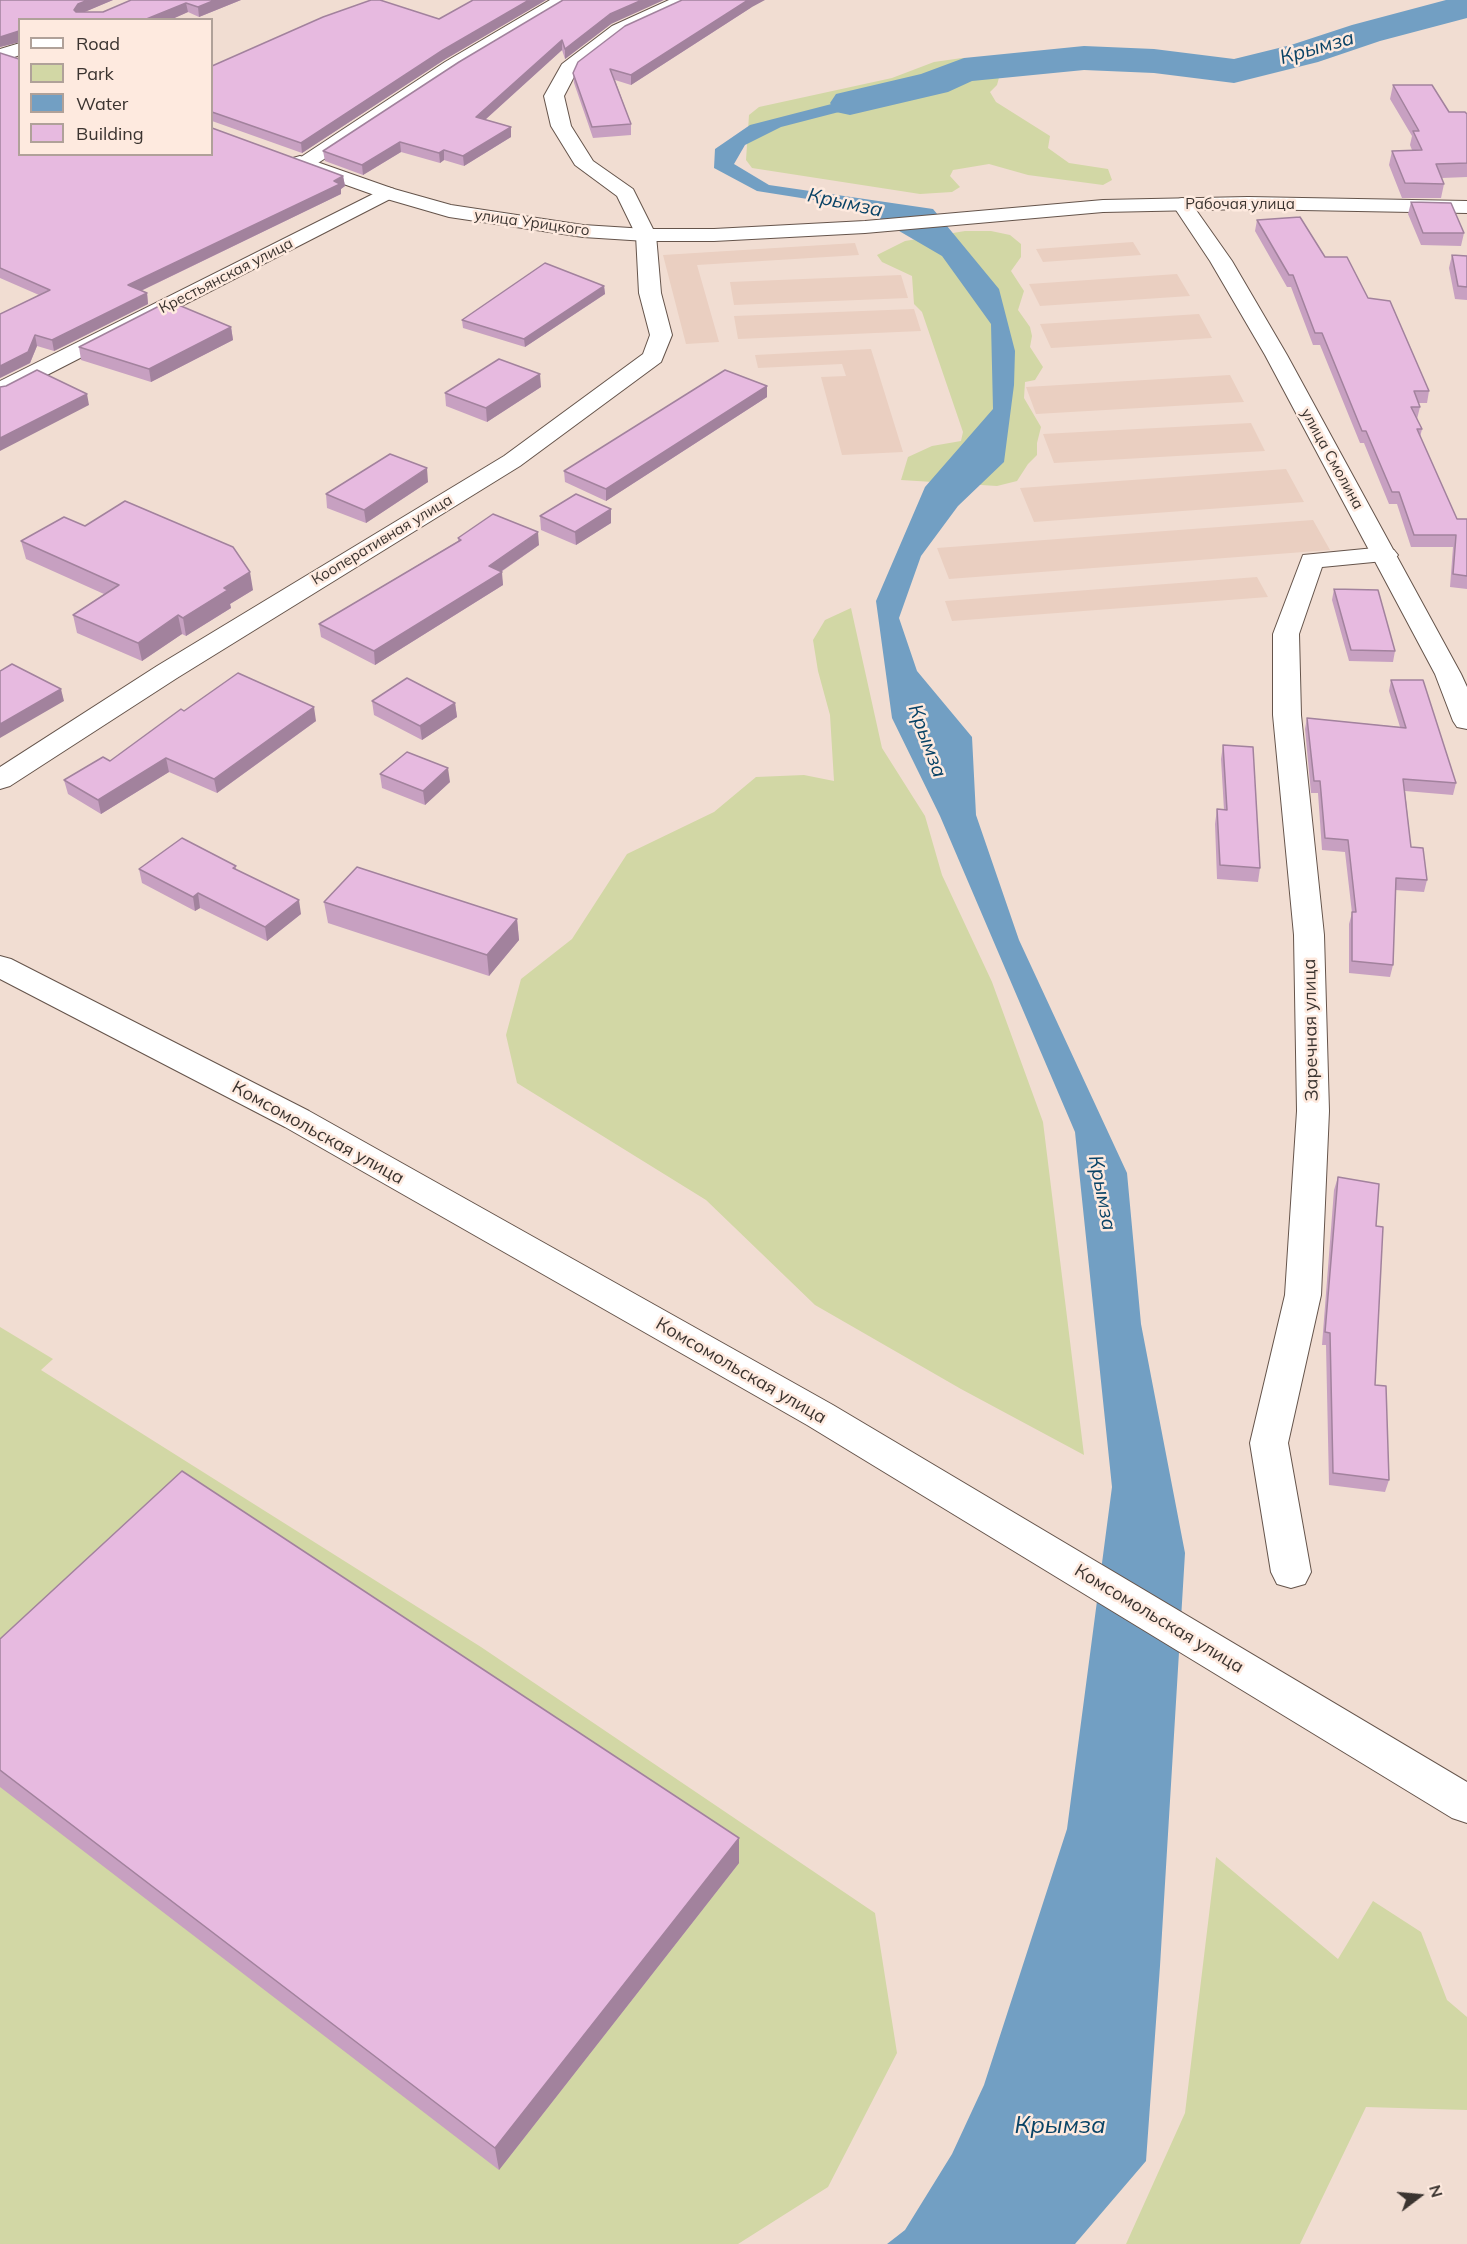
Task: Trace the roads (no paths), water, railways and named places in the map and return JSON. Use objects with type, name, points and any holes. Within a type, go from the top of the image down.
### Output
[{"type":"street","points":[[304,164],[452,66],[563,0]]},
{"type":"street","points":[[646,236],[626,193],[585,165],[561,126],[554,96],[569,68],[618,30],[683,0]]},
{"type":"street","points":[[0,55],[18,49]]},
{"type":"street","points":[[0,55],[18,61]]},
{"type":"street","name":"улица Урицкого","points":[[283,155],[387,193],[449,211],[583,231],[646,236],[714,236],[865,227]]},
{"type":"street","name":"Крестьянская улица","points":[[0,390],[387,193]]},
{"type":"street","name":"Рабочая улица","points":[[865,227],[1103,206],[1182,204],[1467,207]]},
{"type":"street","name":"улица Смолина","points":[[1182,204],[1221,261],[1276,355],[1448,674],[1467,721]]},
{"type":"street","name":"Кооперативная улица","points":[[0,780],[166,672],[512,460],[653,357],[661,335],[650,293],[646,236]]},
{"type":"street","name":"Заречная улица","points":[[1291,1572],[1269,1443],[1303,1295],[1313,1111],[1309,935],[1287,715],[1286,634],[1312,560],[1385,555]]},
{"type":"street","name":"Комсомольская улица","points":[[0,966],[297,1119],[820,1415],[1467,1804]]},
{"type":"water","name":"Крымза","points":[[934,74],[948,80],[893,98],[781,127],[745,145],[734,164],[769,185],[933,209],[999,289],[1015,351],[1014,385],[1004,462],[958,506],[921,556],[899,618],[917,671],[972,737],[976,815],[1019,940],[1127,1173],[1141,1324],[1185,1553],[1146,2161],[1075,2244],[887,2244],[905,2230],[952,2154],[984,2085],[1067,1829],[1112,1487],[1075,1132],[940,816],[892,718],[876,601],[925,487],[993,409],[991,324],[942,256],[858,207],[757,191],[714,168],[715,149],[750,125],[882,91]]},
{"type":"waterway","name":"Крымза","points":[[850,103],[934,83],[964,70],[1084,58],[1154,61],[1234,71],[1304,54],[1366,33],[1467,6]]}]
